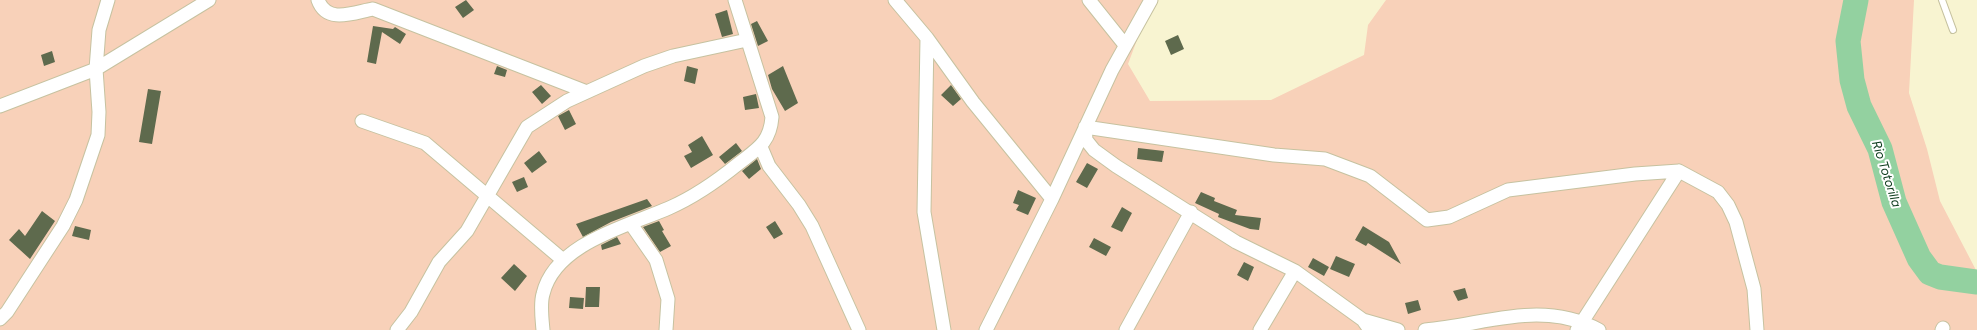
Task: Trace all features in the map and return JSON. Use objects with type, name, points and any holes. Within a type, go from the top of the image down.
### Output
[{"type":"street","points":[[0,319],[63,226],[76,200],[98,135],[99,112],[96,69],[99,30],[108,0]]},
{"type":"street","points":[[0,106],[96,69],[209,0]]},
{"type":"street","points":[[318,0],[325,11],[333,15],[348,15],[373,9],[587,92]]},
{"type":"street","points":[[543,330],[542,294],[549,279],[563,260],[582,246],[671,208],[715,182],[761,147],[771,132],[772,117],[735,0]]},
{"type":"street","points":[[895,0],[928,38],[973,102],[1052,199]]},
{"type":"street","points":[[1089,0],[1125,45]]},
{"type":"street","points":[[986,330],[1052,199],[1125,45],[1151,0]]},
{"type":"street","points":[[928,38],[924,212],[944,330]]},
{"type":"street","points":[[397,330],[411,312],[439,262],[468,231],[526,127],[548,112],[644,66],[673,56],[747,40]]},
{"type":"street","points":[[362,121],[424,143],[563,260]]},
{"type":"street","points":[[1085,127],[1274,155],[1325,159],[1370,176],[1427,220],[1449,218],[1508,190],[1635,174],[1679,171],[1718,192],[1728,205],[1736,222],[1752,282],[1757,330]]},
{"type":"street","points":[[1085,127],[1086,140],[1094,150],[1116,166],[1191,212],[1236,242],[1295,271],[1366,325],[1398,330]]},
{"type":"street","points":[[761,147],[769,166],[799,205],[812,226],[858,330]]},
{"type":"street","points":[[1580,326],[1679,171]]},
{"type":"street","points":[[1126,330],[1191,212]]},
{"type":"street","points":[[631,224],[656,260],[668,299],[666,330]]},
{"type":"street","points":[[1260,330],[1295,271]]},
{"type":"street","points":[[1425,330],[1445,328],[1497,317],[1547,314],[1580,326],[1598,330]]},
{"type":"lane","points":[[1942,0],[1953,30]]},
{"type":"shaded area","points":[[0,0],[1152,0],[1128,64],[1150,101],[1271,100],[1364,55],[1368,25],[1386,0],[1914,0],[1909,93],[1927,149],[1940,201],[1977,272],[1977,330],[0,330]]},
{"type":"building","points":[[466,0],[474,10],[463,18],[455,7]]},
{"type":"building","points":[[727,10],[733,34],[722,37],[715,14]]},
{"type":"building","points":[[757,21],[768,41],[758,46],[751,24]]},
{"type":"building","points":[[373,26],[393,29],[395,27],[406,34],[400,44],[382,32],[376,64],[367,62]]},
{"type":"building","points":[[1178,35],[1184,49],[1171,55],[1165,41]]},
{"type":"building","points":[[52,51],[55,62],[44,66],[41,55]]},
{"type":"building","points":[[497,66],[507,70],[505,77],[494,74]]},
{"type":"building","points":[[687,66],[698,69],[695,84],[684,81]]},
{"type":"building","points":[[783,66],[798,103],[785,111],[772,89],[768,75]]},
{"type":"building","points":[[541,85],[551,96],[542,104],[532,92]]},
{"type":"building","points":[[951,85],[961,99],[953,106],[941,95]]},
{"type":"building","points":[[148,89],[161,91],[152,144],[139,142]]},
{"type":"building","points":[[756,94],[759,108],[745,110],[743,97]]},
{"type":"building","points":[[569,110],[576,124],[565,130],[558,116]]},
{"type":"building","points":[[702,136],[713,155],[691,168],[684,156],[692,152],[688,145]]},
{"type":"building","points":[[736,143],[742,151],[725,164],[719,157]]},
{"type":"building","points":[[1138,148],[1164,151],[1162,162],[1137,159]]},
{"type":"building","points":[[539,151],[547,162],[532,173],[524,163]]},
{"type":"building","points":[[757,159],[761,169],[749,179],[742,171]]},
{"type":"building","points":[[1087,163],[1098,169],[1087,188],[1076,182]]},
{"type":"building","points":[[524,177],[528,187],[517,192],[512,182]]},
{"type":"building","points":[[1018,190],[1036,198],[1028,215],[1016,210],[1019,205],[1013,203]]},
{"type":"building","points":[[1201,192],[1215,198],[1214,201],[1237,210],[1235,215],[1261,218],[1259,230],[1250,229],[1218,217],[1219,214],[1195,203]]},
{"type":"building","points":[[647,199],[652,206],[611,222],[583,237],[576,224]]},
{"type":"building","points":[[1122,207],[1132,213],[1122,232],[1111,227]]},
{"type":"building","points":[[42,211],[55,221],[30,259],[9,240],[19,229],[25,236]]},
{"type":"building","points":[[659,221],[664,230],[662,231],[671,246],[660,252],[643,227]]},
{"type":"building","points":[[775,221],[783,234],[774,239],[766,227]]},
{"type":"building","points":[[75,226],[91,230],[89,240],[72,236]]},
{"type":"building","points":[[1363,226],[1389,242],[1401,264],[1368,243],[1366,246],[1355,240]]},
{"type":"building","points":[[617,237],[621,244],[602,250],[601,245]]},
{"type":"building","points":[[1094,238],[1111,247],[1106,256],[1089,247]]},
{"type":"building","points":[[1336,256],[1355,264],[1349,277],[1330,269]]},
{"type":"building","points":[[1313,258],[1329,267],[1324,276],[1308,267]]},
{"type":"building","points":[[1244,262],[1254,267],[1248,281],[1237,275]]},
{"type":"building","points":[[514,264],[527,276],[515,291],[501,278]]},
{"type":"building","points":[[586,287],[600,287],[599,307],[585,307]]},
{"type":"building","points":[[1465,288],[1468,298],[1458,301],[1453,291]]},
{"type":"building","points":[[570,297],[584,298],[583,309],[569,308]]},
{"type":"building","points":[[1418,300],[1421,310],[1408,314],[1405,303]]},
{"type":"waterway","name":"Rio Totorilla","points":[[1856,0],[1848,41],[1852,80],[1859,106],[1880,149],[1894,202],[1919,258],[1930,273],[1940,277],[1977,282]]}]
